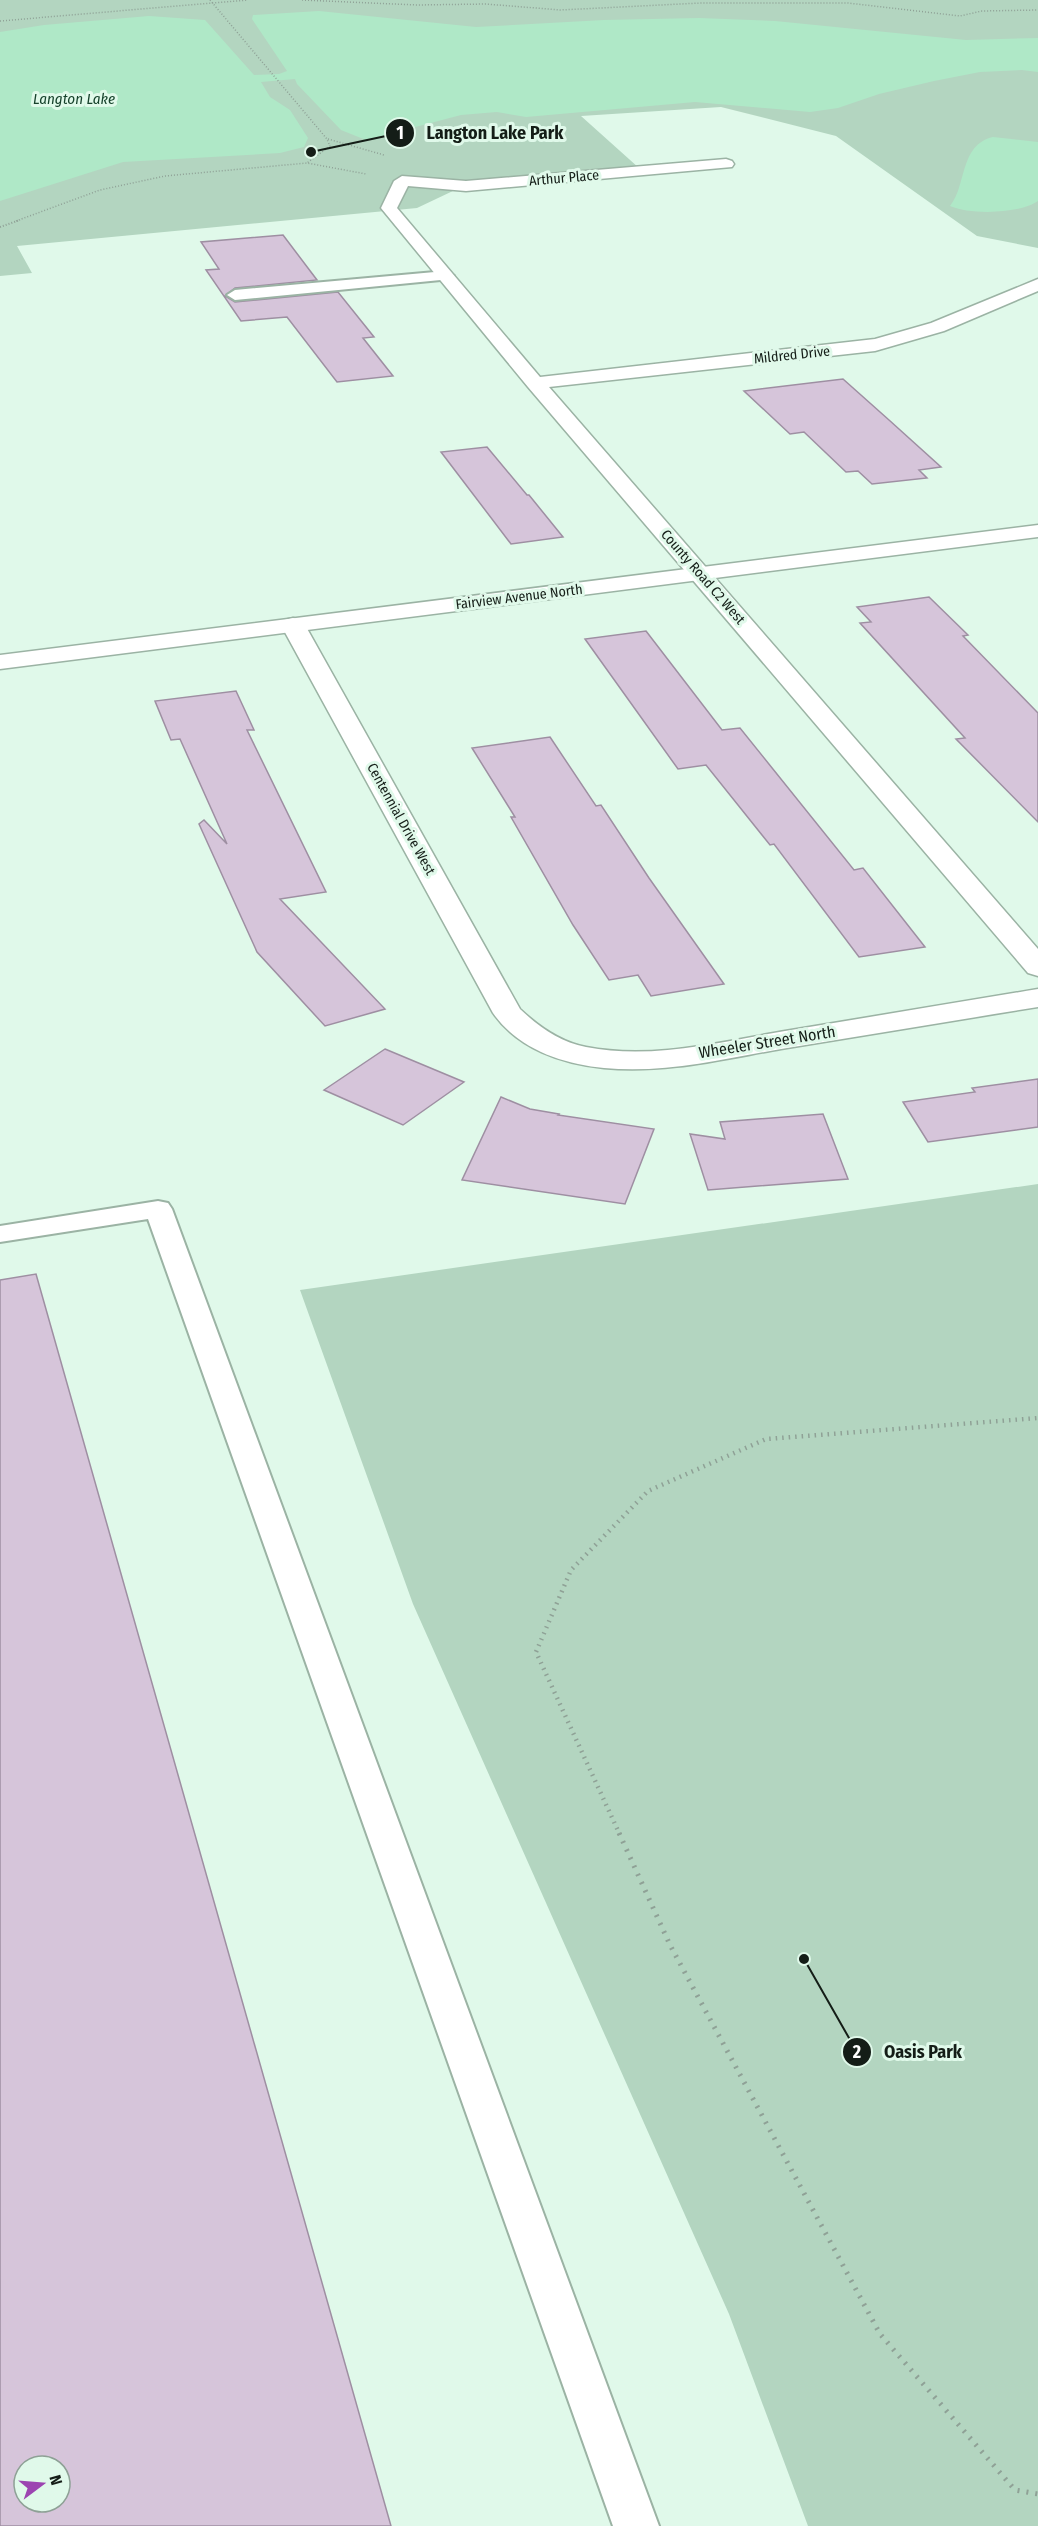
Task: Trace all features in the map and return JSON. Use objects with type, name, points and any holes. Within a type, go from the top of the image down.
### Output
[{"type":"street","name":"Arthur Place","points":[[402,181],[466,186],[726,164]]},
{"type":"street","name":"County Road C2 West","points":[[402,181],[389,208],[535,383],[1038,967]]},
{"type":"street","name":"Mildred Drive","points":[[535,383],[874,345],[913,337],[945,326],[1038,284]]},
{"type":"street","name":"Fairview Avenue North","points":[[0,662],[1038,531]]},
{"type":"street","name":"Centennial Drive West","points":[[293,625],[508,1013]]},
{"type":"street","name":"Wheeler Street North","points":[[508,1013],[516,1023],[536,1039],[562,1051],[595,1059],[632,1062],[669,1059],[1038,998]]},
{"type":"lane","points":[[235,295],[446,276]]},
{"type":"lane","points":[[0,1234],[158,1209],[636,2526]]},
{"type":"path","points":[[210,0],[327,139],[330,146],[307,163]]},
{"type":"path","points":[[0,21],[248,0]]},
{"type":"path","points":[[302,0],[417,5],[486,4],[560,10],[701,3],[836,3],[960,16],[982,11],[1038,9]]},
{"type":"path","points":[[36,18],[38,22]]},
{"type":"path","points":[[327,139],[339,144],[381,153],[387,158],[402,181]]},
{"type":"path","points":[[0,227],[129,182],[200,172],[307,163],[402,181]]},
{"type":"path","points":[[1038,1418],[766,1439],[648,1491],[571,1570],[536,1652],[670,1945],[880,2334],[1015,2490],[1038,2494]]},
{"type":"shaded area","points":[[0,0],[1038,0],[1038,248],[977,236],[836,136],[721,107],[581,116],[639,168],[474,181],[417,208],[17,246],[32,273],[0,276]]},
{"type":"shaded area","points":[[1038,1184],[1038,2526],[808,2526],[729,2314],[413,1604],[300,1290]]},
{"type":"water","name":"Langton Lake","points":[[319,11],[476,27],[604,20],[699,18],[775,21],[966,40],[1038,38],[1038,72],[1022,70],[980,72],[879,94],[838,108],[810,112],[695,102],[526,117],[497,112],[461,115],[366,140],[341,130],[297,84],[295,79],[261,82],[270,97],[290,110],[308,138],[304,147],[280,153],[123,162],[0,201],[0,32],[44,25],[149,16],[205,20],[254,75],[279,74],[287,71],[252,19],[253,15]]},
{"type":"water","points":[[993,137],[1038,142],[1038,201],[1019,209],[995,212],[970,211],[950,206],[974,148],[982,141]]},
{"type":"building","points":[[283,235],[317,280],[235,288],[225,296],[235,302],[338,292],[374,337],[363,338],[393,376],[337,382],[287,317],[241,321],[206,270],[219,269],[201,242]]},
{"type":"building","points":[[843,379],[941,467],[919,470],[927,478],[872,484],[858,471],[846,472],[804,432],[790,434],[744,391]]},
{"type":"building","points":[[487,447],[563,537],[511,544],[441,452]]},
{"type":"building","points":[[929,597],[968,635],[963,636],[1038,713],[1038,822],[956,739],[965,738],[860,623],[871,622],[857,607]]},
{"type":"building","points":[[646,631],[722,730],[740,728],[854,870],[863,868],[925,947],[859,957],[774,844],[770,845],[706,765],[678,769],[585,639]]},
{"type":"building","points":[[236,691],[254,730],[247,730],[326,892],[280,899],[385,1009],[325,1026],[257,952],[199,824],[204,820],[227,844],[180,739],[171,740],[155,701]]},
{"type":"building","points":[[550,737],[596,806],[601,805],[724,984],[651,996],[638,975],[609,980],[573,925],[511,817],[515,817],[472,748]]},
{"type":"building","points":[[385,1049],[464,1082],[403,1125],[324,1090]]},
{"type":"building","points":[[1038,1079],[1038,1127],[928,1142],[903,1102],[975,1092],[972,1088]]},
{"type":"building","points":[[501,1097],[530,1109],[558,1115],[654,1129],[625,1204],[462,1180]]},
{"type":"building","points":[[823,1114],[848,1179],[708,1190],[690,1134],[725,1139],[720,1122]]},
{"type":"building","points":[[36,1274],[391,2526],[0,2526],[0,1280]]},
{"type":"place","name":"Langton Lake Park","points":[[311,152]]},
{"type":"place","name":"Oasis Park","points":[[804,1959]]}]
